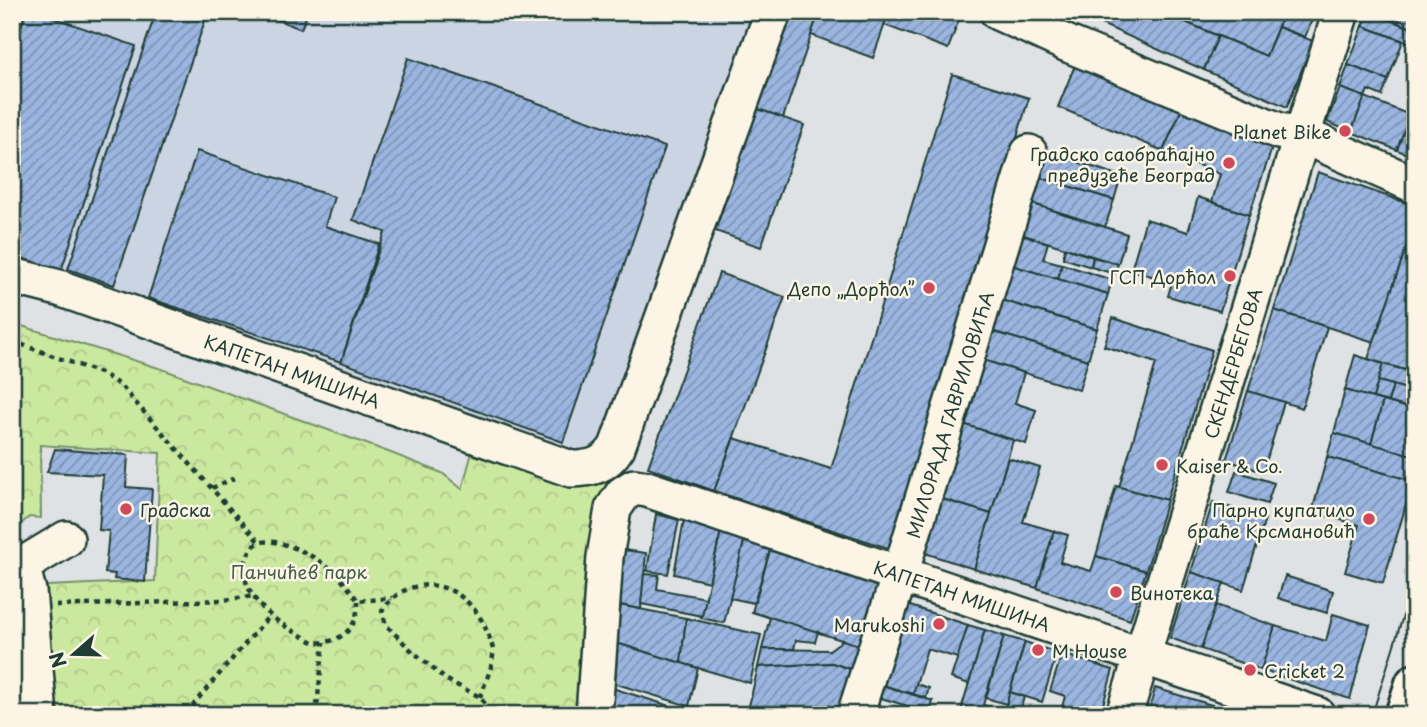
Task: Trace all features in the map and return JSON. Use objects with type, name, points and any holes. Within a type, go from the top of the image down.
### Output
[{"type":"main road","points":[[1405,715],[1415,684]]},
{"type":"street","name":"КАПЕТАН МИШИНА","points":[[12,276],[72,293],[571,469],[597,466],[611,456],[617,447],[773,12]]},
{"type":"street","points":[[998,12],[1068,44],[1279,131],[1302,135],[1415,185]]},
{"type":"street","name":"СКЕНДЕРБЕГОВА","points":[[1124,715],[1341,12]]},
{"type":"street","name":"МИЛОРАДА ГАВРИЛОВИЋА","points":[[855,715],[1028,153]]},
{"type":"street","name":"КАПЕТАН МИШИНА","points":[[594,715],[605,557],[613,509],[623,494],[634,487],[647,489],[1317,715]]},
{"type":"street","points":[[39,715],[28,591],[24,576],[15,565],[66,539]]},
{"type":"path","points":[[12,341],[112,379],[259,542]]},
{"type":"path","points":[[212,488],[239,476]]},
{"type":"path","points":[[259,542],[281,542],[328,567],[346,584],[358,601],[356,618],[346,632],[332,642],[313,642],[270,616],[257,603],[248,584],[244,566],[250,550],[259,542]]},
{"type":"path","points":[[480,697],[492,662],[493,647],[484,624],[471,605],[455,592],[435,585],[419,585],[405,589],[390,599],[382,611],[386,625],[445,679],[480,697],[493,715]]},
{"type":"path","points":[[48,606],[223,600],[254,596]]},
{"type":"path","points":[[358,601],[392,598]]},
{"type":"path","points":[[187,715],[270,616]]},
{"type":"path","points":[[316,715],[324,642]]},
{"type":"shaded area","points":[[12,12],[772,12],[595,461],[114,314],[12,297]]},
{"type":"green space","name":"Панчићев парк","points":[[12,323],[162,369],[391,453],[442,473],[462,489],[474,445],[569,487],[606,483],[591,576],[578,715],[301,715],[248,711],[213,715],[55,715],[47,586],[155,581],[160,453],[40,445],[41,518],[29,517],[12,532]]},
{"type":"building","points":[[12,12],[26,12],[12,55]]},
{"type":"building","points":[[26,12],[37,12],[136,46],[61,271],[12,255],[12,55]]},
{"type":"building","points":[[156,12],[208,12],[114,285],[68,269]]},
{"type":"building","points":[[257,12],[308,12],[301,29]]},
{"type":"building","points":[[792,12],[819,12],[783,118],[758,109]]},
{"type":"building","points":[[819,12],[889,12],[873,58],[811,35]]},
{"type":"building","points":[[889,12],[962,12],[948,49],[884,25]]},
{"type":"building","points":[[1094,12],[1162,12],[1218,36],[1204,70],[1092,20]]},
{"type":"building","points":[[1162,12],[1284,12],[1266,56]]},
{"type":"building","points":[[1284,12],[1306,12],[1314,15],[1305,37],[1278,27]]},
{"type":"building","points":[[1369,12],[1415,29],[1415,45],[1363,26]]},
{"type":"building","points":[[1370,12],[1402,12],[1398,23]]},
{"type":"building","points":[[1402,12],[1415,12],[1415,29],[1398,23]]},
{"type":"building","points":[[1363,26],[1403,41],[1388,80],[1348,65]]},
{"type":"building","points":[[1278,27],[1313,41],[1287,107],[1204,70],[1218,36],[1266,56]]},
{"type":"building","points":[[408,58],[665,147],[563,442],[341,362],[385,232],[353,220]]},
{"type":"building","points":[[1075,65],[1182,109],[1163,151],[1058,107]]},
{"type":"building","points":[[1348,65],[1388,80],[1382,96],[1368,90],[1365,97],[1340,88]]},
{"type":"building","name":"Депо „Дорћол”","points":[[952,74],[1029,98],[891,549],[714,491],[734,438],[831,469]]},
{"type":"building","points":[[1340,88],[1365,97],[1351,132],[1327,122]]},
{"type":"building","points":[[1365,97],[1410,115],[1397,150],[1351,132]]},
{"type":"building","points":[[758,109],[804,125],[761,247],[715,231]]},
{"type":"building","name":"Градско саобраћајно предузеће Београд","points":[[1182,109],[1272,148],[1249,215],[1212,202],[1220,174],[1163,151]]},
{"type":"building","points":[[1410,115],[1415,116],[1415,157],[1397,150]]},
{"type":"building","points":[[197,151],[334,197],[325,226],[379,244],[341,362],[148,298]]},
{"type":"building","points":[[1046,152],[1121,176],[1114,200],[1038,177]]},
{"type":"building","points":[[1318,172],[1415,206],[1415,222],[1374,342],[1274,310]]},
{"type":"building","points":[[1038,177],[1114,200],[1105,227],[1030,203]]},
{"type":"building","points":[[1198,197],[1249,215],[1220,311],[1168,296],[1172,282],[1131,270],[1146,219],[1188,232]]},
{"type":"building","points":[[1030,203],[1127,234],[1118,264],[1020,234]]},
{"type":"building","points":[[1415,222],[1415,373],[1368,359]]},
{"type":"building","points":[[1020,234],[1048,243],[1043,259],[1062,264],[1058,279],[1011,265]]},
{"type":"building","points":[[1065,248],[1093,257],[1091,267],[1063,258]]},
{"type":"building","points":[[1093,257],[1118,264],[1115,274],[1091,267]]},
{"type":"building","points":[[1062,264],[1112,280],[1108,294],[1058,279]]},
{"type":"building","points":[[1011,265],[1108,294],[1097,329],[1001,300]]},
{"type":"building","points":[[719,273],[785,297],[714,491],[648,467]]},
{"type":"building","points":[[1001,300],[1097,329],[1088,360],[991,331]]},
{"type":"building","points":[[1274,310],[1327,327],[1302,408],[1248,391]]},
{"type":"building","points":[[1113,318],[1212,350],[1167,500],[1119,487],[1156,363],[1104,346]]},
{"type":"building","points":[[991,331],[1088,360],[1079,390],[983,360]]},
{"type":"building","points":[[1355,355],[1383,364],[1373,398],[1345,390]]},
{"type":"building","points":[[983,360],[1024,373],[1015,403],[1036,410],[1026,444],[963,424]]},
{"type":"building","points":[[1383,364],[1415,373],[1415,392],[1378,381]]},
{"type":"building","points":[[1378,381],[1393,385],[1388,402],[1373,398]]},
{"type":"building","points":[[1393,385],[1415,392],[1415,410],[1388,402]]},
{"type":"building","points":[[1345,390],[1383,401],[1371,444],[1334,433]]},
{"type":"building","points":[[1248,391],[1284,402],[1263,472],[1226,460]]},
{"type":"building","points":[[1383,401],[1415,410],[1415,456],[1371,444]]},
{"type":"building","points":[[963,424],[1013,440],[991,514],[939,498]]},
{"type":"building","points":[[1334,433],[1415,456],[1413,481],[1327,457]]},
{"type":"building","name":"Градска","points":[[55,449],[128,455],[126,487],[152,489],[145,582],[114,579],[115,574],[105,573],[109,531],[99,530],[103,475],[47,472]]},
{"type":"building","name":"Парно купатило браће Крсмановић","points":[[1327,457],[1413,481],[1383,583],[1345,572],[1359,525],[1312,512]]},
{"type":"building","points":[[1008,458],[1040,468],[1023,522],[1054,531],[1037,588],[974,569]]},
{"type":"building","points":[[1236,471],[1274,483],[1267,504],[1229,492]]},
{"type":"building","points":[[1116,486],[1167,500],[1146,571],[1096,556]]},
{"type":"building","points":[[939,498],[991,514],[974,569],[922,552]]},
{"type":"building","points":[[1213,502],[1265,519],[1243,590],[1191,572]]},
{"type":"building","points":[[656,514],[679,520],[668,574],[647,571]]},
{"type":"building","points":[[684,520],[721,531],[709,582],[674,574]]},
{"type":"building","points":[[721,531],[745,538],[724,623],[701,618]]},
{"type":"building","points":[[1054,531],[1068,535],[1060,562],[1091,571],[1096,556],[1146,571],[1130,620],[1037,588]]},
{"type":"building","points":[[745,538],[771,547],[754,603],[730,598]]},
{"type":"building","points":[[771,547],[883,587],[864,647],[752,612]]},
{"type":"building","points":[[624,550],[646,553],[641,609],[619,605]]},
{"type":"building","points":[[1191,572],[1224,583],[1201,649],[1170,638]]},
{"type":"building","points":[[644,574],[659,575],[657,589],[706,598],[702,616],[641,604]]},
{"type":"building","points":[[1285,576],[1333,591],[1327,613],[1278,598]]},
{"type":"building","points":[[619,605],[686,618],[681,663],[616,643]]},
{"type":"building","points":[[907,605],[968,625],[958,658],[927,649],[913,694],[882,685]]},
{"type":"building","points":[[1216,605],[1275,626],[1261,670],[1201,649]]},
{"type":"building","points":[[1333,614],[1370,625],[1350,699],[1261,670],[1275,626],[1326,641]]},
{"type":"building","points":[[770,617],[818,632],[815,642],[796,640],[794,649],[762,649]]},
{"type":"building","points":[[686,618],[761,635],[750,683],[681,663]]},
{"type":"building","points":[[968,625],[985,630],[969,684],[951,678]]},
{"type":"building","points":[[985,630],[1004,636],[983,705],[1004,711],[1003,715],[965,715],[960,713]]},
{"type":"building","points":[[1004,636],[1025,642],[1006,704],[986,698]]},
{"type":"building","points":[[843,640],[864,647],[856,671],[832,663],[758,667],[762,649],[829,650]]},
{"type":"building","points":[[1025,642],[1057,653],[1042,702],[1010,692]]},
{"type":"building","points":[[616,643],[698,668],[689,706],[613,683]]},
{"type":"building","points":[[1062,654],[1113,670],[1100,715],[1060,715],[1065,696],[1050,691]]},
{"type":"building","points":[[832,663],[856,671],[843,715],[747,715],[758,667]]},
{"type":"building","points":[[916,684],[929,688],[926,698],[913,694]]},
{"type":"building","points":[[882,685],[933,701],[930,713],[878,697]]},
{"type":"building","points":[[612,688],[673,707],[671,715],[614,715],[611,713]]},
{"type":"building","points":[[1155,688],[1222,708],[1220,715],[1148,715]]},
{"type":"building","points":[[1010,692],[1024,697],[1019,715],[1003,715]]},
{"type":"building","points":[[876,704],[910,715],[873,715]]},
{"type":"tram line","points":[[1372,715],[1415,578]]},
{"type":"place","name":"Planet Bike","points":[[1345,131]]},
{"type":"place","name":"Градско саобраћајно предузеће Београд","points":[[1229,163]]},
{"type":"place","name":"ГСП Дорћол","points":[[1230,276]]},
{"type":"place","name":"Депо „Дорћол”","points":[[929,288]]},
{"type":"place","name":"Kaiser & Co.","points":[[1162,465]]},
{"type":"place","name":"Градска","points":[[126,509]]},
{"type":"place","name":"Парно купатило браће Крсмановић","points":[[1369,519]]},
{"type":"place","name":"Винотека","points":[[1116,592]]},
{"type":"place","name":"Marukoshi","points":[[939,624]]},
{"type":"place","name":"M House","points":[[1038,650]]},
{"type":"place","name":"Cricket 2","points":[[1250,670]]}]
